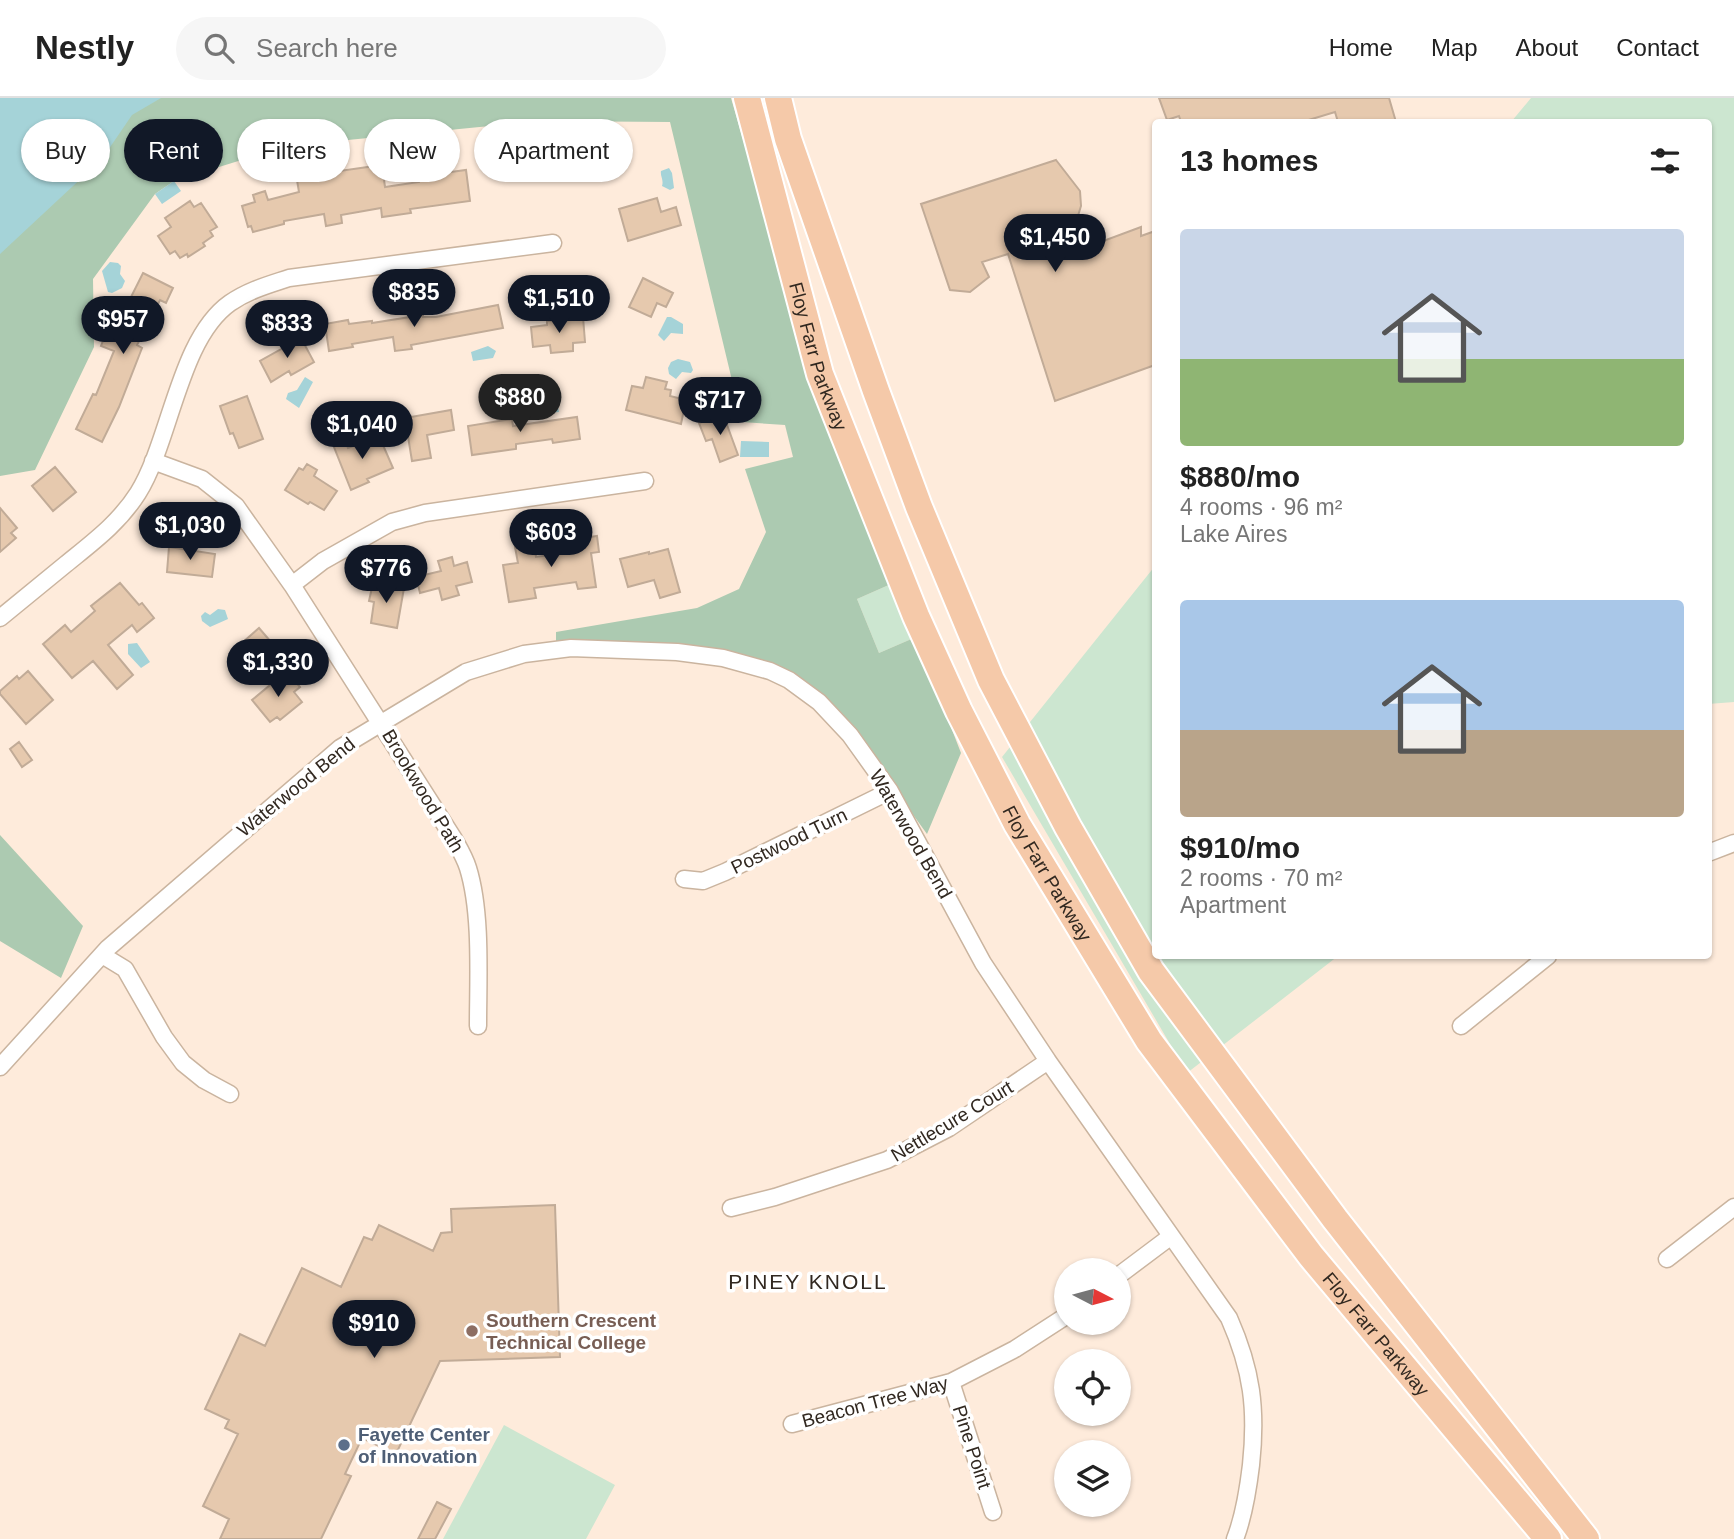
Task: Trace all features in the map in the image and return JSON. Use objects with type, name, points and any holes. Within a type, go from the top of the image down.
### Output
[{"type":"main road","name":"Floy Farr Parkway","points":[[747,98],[825,386],[916,616],[959,712],[1017,824],[1149,1041],[1311,1256],[1548,1539]]},
{"type":"main road","name":"Floy Farr Parkway","points":[[778,98],[797,164],[919,507],[991,680],[1068,827],[1151,971],[1335,1219],[1586,1539]]},
{"type":"street","points":[[0,618],[112,527],[138,492],[153,461],[186,367],[208,325],[229,303],[253,289],[289,278],[553,243]]},
{"type":"street","name":"Brookwood Path","points":[[153,461],[202,479],[236,506],[292,585],[454,839],[467,864],[472,882],[476,914],[478,1026]]},
{"type":"street","points":[[292,585],[323,561],[392,522],[425,513],[645,481]]},
{"type":"street","name":"Waterwood Bend","points":[[0,1067],[102,955],[340,748],[466,672],[524,654],[571,648],[700,654],[746,663],[770,671],[789,680],[819,702],[850,734],[890,791],[983,962],[1048,1061],[1229,1318],[1246,1362],[1251,1384],[1255,1431],[1243,1512],[1235,1539]]},
{"type":"street","name":"Postwood Turn","points":[[684,879],[703,881],[725,872],[890,791]]},
{"type":"street","points":[[1712,851],[1734,843]]},
{"type":"street","points":[[102,955],[125,969],[164,1037],[183,1063],[204,1080],[230,1094]]},
{"type":"street","points":[[1461,1026],[1544,959]]},
{"type":"street","name":"Nettlecure Court","points":[[732,1208],[775,1198],[887,1160],[949,1128],[1048,1061]]},
{"type":"street","points":[[1667,1259],[1734,1207]]},
{"type":"street","points":[[1131,1266],[1171,1237]]},
{"type":"street","name":"Beacon Tree Way","points":[[792,1424],[951,1382],[1015,1349],[1054,1323]]},
{"type":"street","name":"Pine Point","points":[[951,1382],[993,1512]]},
{"type":"green space","points":[[123,98],[731,98],[767,223],[891,584],[857,599],[879,653],[916,637],[961,753],[927,834],[846,722],[792,676],[697,650],[556,646],[556,632],[697,608],[739,589],[766,532],[745,469],[793,457],[785,425],[742,422],[670,122],[633,122],[633,119],[474,119],[474,127],[460,129],[460,119],[364,119],[364,138],[350,140],[350,119],[237,119],[237,161],[223,166],[223,119],[124,119],[124,182],[173,182],[155,194],[93,279],[94,347],[35,470],[0,476],[0,219],[38,182],[110,182],[110,119],[102,119]]},
{"type":"green space","points":[[1531,98],[1734,98],[1734,702],[1712,704],[1712,119],[1514,119]]},
{"type":"green space","points":[[1152,570],[1152,959],[1334,959],[1187,1073],[1002,757]]},
{"type":"green space","points":[[891,584],[916,637],[879,653],[857,599]]},
{"type":"green space","points":[[0,835],[83,926],[61,978],[0,941]]},
{"type":"green space","points":[[504,1425],[615,1485],[586,1539],[443,1539]]},
{"type":"water","points":[[0,98],[161,98],[129,119],[124,119],[124,127],[110,147],[110,119],[21,119],[21,182],[77,182],[0,254]]},
{"type":"water","points":[[669,168],[674,188],[670,190],[662,186],[661,173]]},
{"type":"water","points":[[173,182],[181,191],[162,204],[155,194]]},
{"type":"water","points":[[110,262],[121,266],[120,274],[125,281],[122,288],[112,293],[108,292],[102,271]]},
{"type":"water","points":[[667,317],[683,324],[683,334],[671,333],[664,341],[658,335]]},
{"type":"water","points":[[488,346],[496,351],[493,358],[473,361],[471,352]]},
{"type":"water","points":[[678,359],[690,362],[693,370],[691,373],[682,372],[676,379],[669,374],[668,368],[671,362]]},
{"type":"water","points":[[305,377],[313,382],[299,408],[286,399],[288,393],[297,390]]},
{"type":"water","points":[[557,401],[559,412],[537,414],[536,404]]},
{"type":"water","points":[[375,412],[376,422],[372,426],[364,423],[350,425],[351,413]]},
{"type":"water","points":[[741,441],[769,442],[769,457],[740,457]]},
{"type":"water","points":[[218,609],[225,610],[228,619],[210,627],[202,621],[201,616],[205,612],[210,615]]},
{"type":"water","points":[[137,643],[150,662],[141,668],[128,654],[128,644]]},
{"type":"building","points":[[1159,98],[1389,98],[1395,119],[1337,119],[1335,112],[1312,119],[1180,119],[1179,116],[1167,119]]},
{"type":"building","points":[[1056,160],[1080,191],[1081,206],[1077,219],[1082,249],[1141,227],[1141,236],[1152,232],[1152,366],[1055,401],[1008,254],[982,262],[989,277],[970,292],[950,290],[921,204]]},
{"type":"building","points":[[364,168],[364,182],[384,182],[385,187],[419,182],[460,182],[460,171],[466,170],[470,201],[410,209],[411,213],[382,217],[381,208],[341,215],[342,223],[326,226],[324,214],[284,221],[284,224],[253,232],[251,226],[248,227],[242,206],[255,202],[253,195],[265,191],[268,200],[299,192],[297,182],[350,182],[350,170]]},
{"type":"building","points":[[657,198],[661,212],[676,207],[681,225],[628,241],[619,209]]},
{"type":"building","points":[[190,201],[194,207],[201,203],[217,227],[210,231],[213,236],[203,243],[205,246],[188,257],[187,254],[180,258],[175,251],[170,254],[158,236],[171,227],[165,218]]},
{"type":"building","points":[[143,273],[173,288],[166,303],[160,300],[137,345],[142,348],[102,442],[76,429],[93,394],[96,395],[114,351],[101,346],[106,333],[112,335]]},
{"type":"building","points":[[643,278],[673,293],[666,307],[657,303],[651,317],[629,307]]},
{"type":"building","points":[[498,305],[503,328],[411,345],[412,349],[395,351],[393,337],[329,351],[325,324],[348,320],[349,324],[372,323],[423,315],[436,317]]},
{"type":"building","points":[[583,317],[585,342],[573,343],[573,351],[551,353],[550,345],[533,347],[531,327],[547,325],[547,321]]},
{"type":"building","points":[[301,338],[314,362],[291,375],[289,371],[271,382],[260,361]]},
{"type":"building","points":[[646,377],[667,382],[665,389],[671,390],[670,396],[686,400],[681,424],[626,410],[632,386],[643,388]]},
{"type":"building","points":[[247,396],[263,439],[239,448],[233,433],[230,434],[220,406]]},
{"type":"building","points":[[451,410],[454,430],[427,435],[431,458],[412,461],[405,418]]},
{"type":"building","points":[[723,414],[738,455],[720,462],[712,439],[706,441],[699,423]]},
{"type":"building","points":[[577,417],[580,439],[553,443],[552,439],[516,444],[516,449],[472,455],[468,426],[512,419],[513,426]]},
{"type":"building","points":[[379,436],[393,468],[367,479],[369,482],[351,490],[332,442],[344,437],[348,448]]},
{"type":"building","points":[[307,464],[317,470],[314,476],[337,491],[324,510],[285,490],[299,468],[303,470]]},
{"type":"building","points":[[55,467],[76,492],[53,511],[32,486]]},
{"type":"building","points":[[0,508],[17,528],[11,533],[16,538],[0,552]]},
{"type":"building","points":[[597,536],[599,552],[591,553],[596,587],[578,589],[576,582],[534,588],[536,598],[509,602],[503,565],[518,563],[515,547],[534,544],[536,557],[573,552],[571,540]]},
{"type":"building","points":[[169,547],[215,554],[212,577],[167,572]]},
{"type":"building","points":[[668,549],[680,592],[660,598],[654,580],[628,587],[620,559]]},
{"type":"building","points":[[452,557],[454,566],[467,562],[472,582],[456,586],[459,595],[442,600],[439,588],[420,593],[416,577],[441,571],[438,561]]},
{"type":"building","points":[[120,583],[154,618],[137,632],[132,625],[108,645],[133,675],[117,689],[93,661],[72,678],[43,644],[65,625],[71,632],[95,611],[91,606]]},
{"type":"building","points":[[373,583],[404,588],[397,628],[371,623],[374,602],[369,601]]},
{"type":"building","points":[[259,628],[271,642],[255,656],[243,642]]},
{"type":"building","points":[[28,671],[53,700],[26,724],[0,691],[17,676],[19,679]]},
{"type":"building","points":[[290,675],[300,687],[294,692],[302,702],[280,720],[277,717],[270,722],[252,700],[281,676],[284,680]]},
{"type":"building","points":[[19,742],[32,760],[22,767],[10,749]]},
{"type":"building","points":[[555,1205],[560,1357],[440,1361],[396,1454],[362,1438],[345,1474],[351,1476],[321,1539],[220,1539],[229,1519],[203,1506],[238,1434],[225,1428],[229,1420],[205,1409],[240,1334],[265,1346],[302,1268],[341,1287],[364,1237],[372,1240],[379,1225],[433,1251],[441,1233],[452,1232],[451,1209]]},
{"type":"building","points":[[437,1502],[451,1509],[435,1539],[418,1539]]},
{"type":"place","name":"Southern Crescent Technical College","points":[[472,1331]]},
{"type":"place","name":"Fayette Center of Innovation","points":[[344,1445]]},
{"type":"district","name":"PINEY KNOLL","points":[[808,1281]]}]
